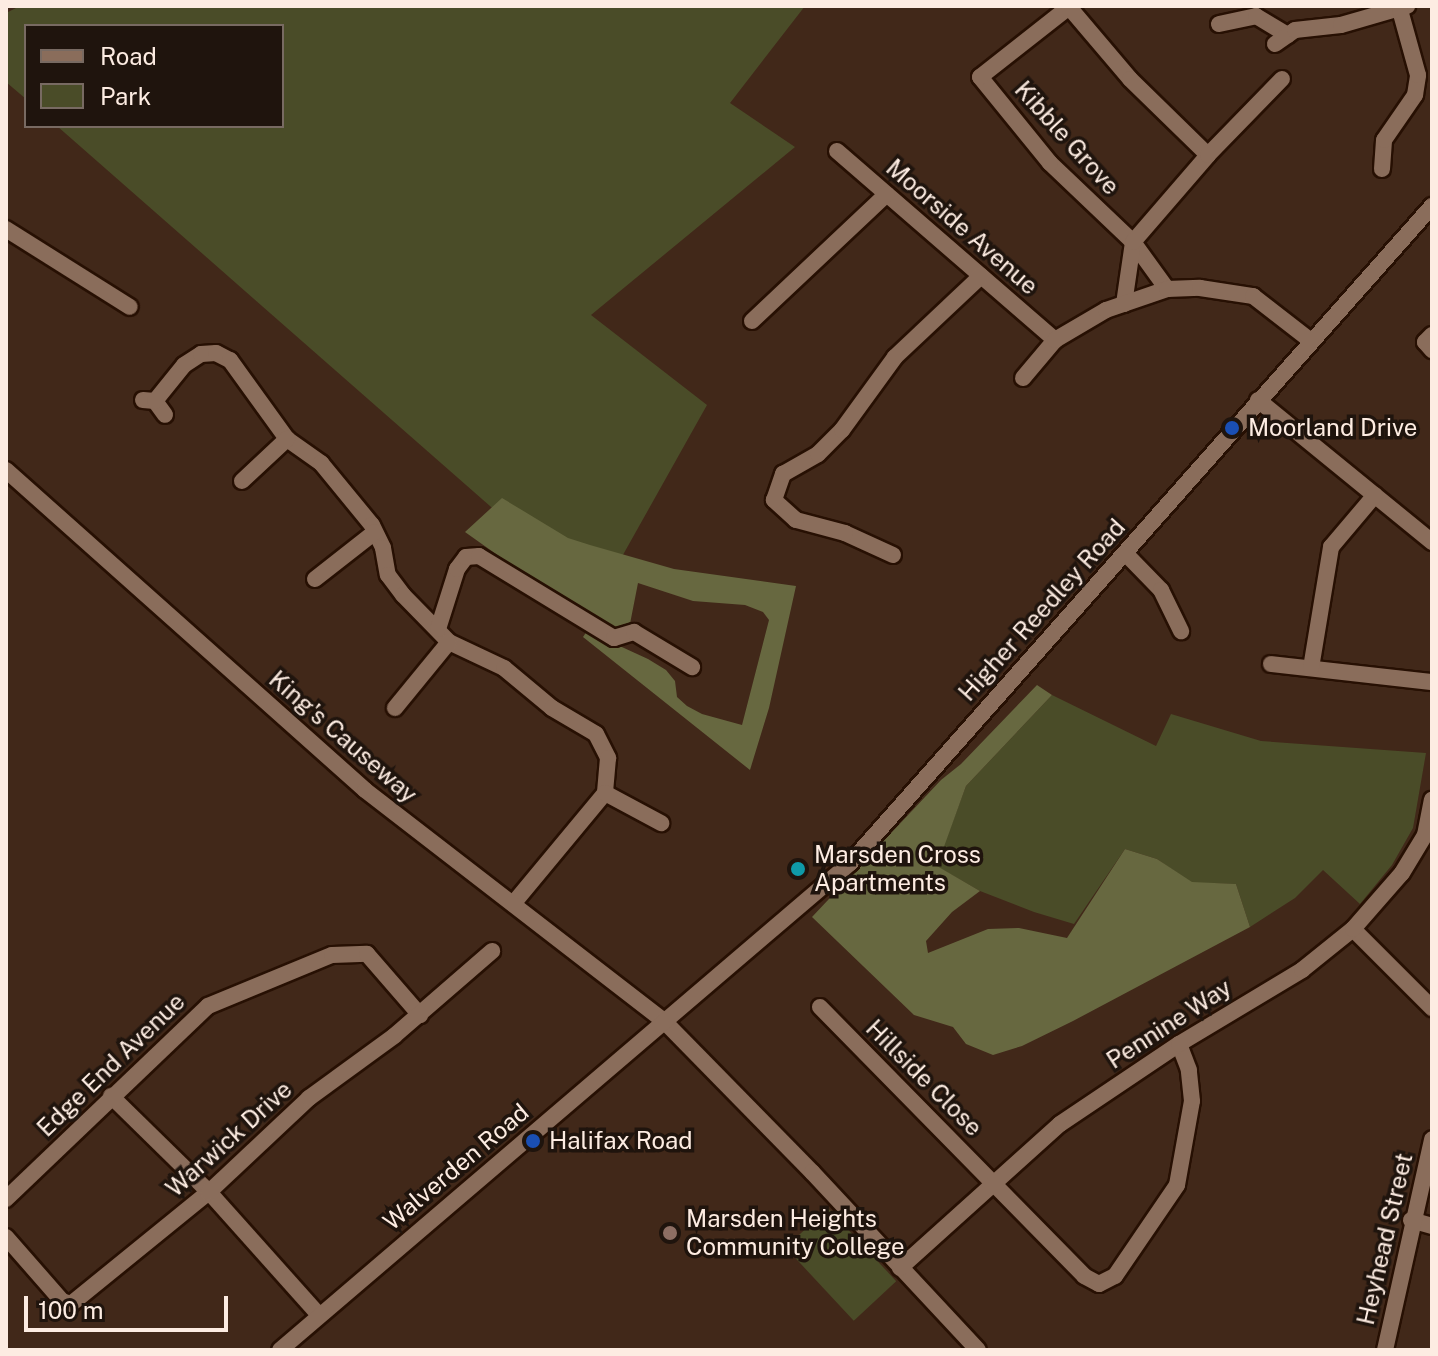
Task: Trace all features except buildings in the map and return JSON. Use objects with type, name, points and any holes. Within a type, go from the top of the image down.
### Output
[{"type":"street","name":"Kibble Grove","points":[[1167,289],[1133,242],[1050,163],[980,77],[1069,6],[1130,79],[1208,155]]},
{"type":"street","points":[[1219,24],[1256,16],[1281,39],[1295,30],[1341,25],[1404,8],[1418,75],[1415,95],[1384,140],[1382,169]]},
{"type":"street","points":[[1124,304],[1133,242],[1208,155],[1282,79]]},
{"type":"street","name":"Moorside Avenue","points":[[837,151],[1055,340]]},
{"type":"street","points":[[752,321],[887,194]]},
{"type":"street","name":"Higher Reedley Road","points":[[664,1021],[850,863],[1432,206]]},
{"type":"street","points":[[6,229],[130,307]]},
{"type":"street","points":[[893,555],[845,533],[796,520],[774,500],[783,474],[818,454],[842,430],[895,357],[981,276]]},
{"type":"street","points":[[1023,378],[1055,340],[1106,310],[1167,289],[1200,288],[1253,296],[1311,341]]},
{"type":"street","points":[[1432,335],[1425,342],[1432,350]]},
{"type":"street","points":[[154,405],[184,365],[201,354],[216,353],[230,360],[287,439],[321,463],[375,532],[388,575],[403,595],[444,636],[504,668],[552,708],[596,734],[608,758],[605,793],[513,904]]},
{"type":"street","points":[[1258,400],[1432,542]]},
{"type":"street","points":[[242,481],[287,439]]},
{"type":"street","name":"King's Causeway","points":[[6,470],[365,790],[664,1021]]},
{"type":"street","points":[[1311,668],[1331,547],[1375,495]]},
{"type":"street","points":[[315,579],[375,532]]},
{"type":"street","points":[[1125,553],[1161,590],[1181,631]]},
{"type":"street","points":[[395,708],[444,636],[457,569],[466,557],[479,556],[614,638],[634,632],[692,667]]},
{"type":"street","points":[[1271,664],[1432,682]]},
{"type":"street","points":[[605,793],[661,823]]},
{"type":"street","name":"Pennine Way","points":[[900,1268],[1060,1124],[1179,1044],[1302,970],[1353,929],[1402,873],[1425,835],[1432,800]]},
{"type":"street","points":[[1353,929],[1432,1008]]},
{"type":"street","name":"Warwick Drive","points":[[6,1237],[62,1301],[71,1304],[209,1192],[309,1098],[420,1015],[492,951]]},
{"type":"street","name":"Edge End Avenue","points":[[6,1199],[208,1006],[332,955],[367,954],[420,1015]]},
{"type":"street","name":"Hillside Close","points":[[820,1007],[1084,1276],[1099,1284],[1115,1276],[1177,1185],[1192,1101],[1189,1070],[1179,1044]]},
{"type":"street","points":[[664,1021],[978,1350]]},
{"type":"street","name":"Walverden Road","points":[[280,1350],[664,1021]]},
{"type":"street","points":[[111,1096],[209,1192],[319,1315]]},
{"type":"street","name":"Heyhead Street","points":[[1385,1350],[1411,1220],[1432,1139]]},
{"type":"street","points":[[1411,1220],[1432,1226]]},
{"type":"green space","points":[[20,6],[805,6],[730,103],[795,147],[591,315],[707,405],[610,578],[613,614],[59,128],[284,128],[284,24],[24,24],[24,97],[6,82],[6,13]]},
{"type":"green space","points":[[502,498],[568,538],[590,545],[674,569],[796,586],[769,708],[750,770],[583,637],[587,631],[648,659],[666,670],[675,681],[677,697],[687,706],[702,714],[742,725],[769,620],[763,612],[745,605],[693,601],[638,583],[628,634],[576,611],[465,532]]},
{"type":"green space","points":[[1037,685],[1052,695],[966,786],[937,866],[980,891],[952,912],[926,941],[928,953],[988,929],[1019,928],[1067,938],[1125,849],[1157,859],[1192,882],[1236,884],[1250,927],[1073,1021],[1022,1046],[993,1055],[966,1044],[953,1027],[914,1015],[812,917],[941,780],[961,764]]},
{"type":"green space","points":[[1052,695],[1156,746],[1171,714],[1261,741],[1426,753],[1413,828],[1392,865],[1360,904],[1323,870],[1295,898],[1250,927],[1236,884],[1192,883],[1157,859],[1125,849],[1074,924],[1034,912],[980,891],[936,866],[966,786]]},
{"type":"green space","points":[[828,1208],[896,1281],[854,1321],[786,1248]]},
{"type":"place","name":"Moorland Drive","points":[[1232,428]]},
{"type":"place","name":"Marsden Cross Apartments","points":[[798,869]]},
{"type":"place","name":"Halifax Road","points":[[533,1141]]},
{"type":"place","name":"Marsden Heights Community College","points":[[670,1233]]}]
